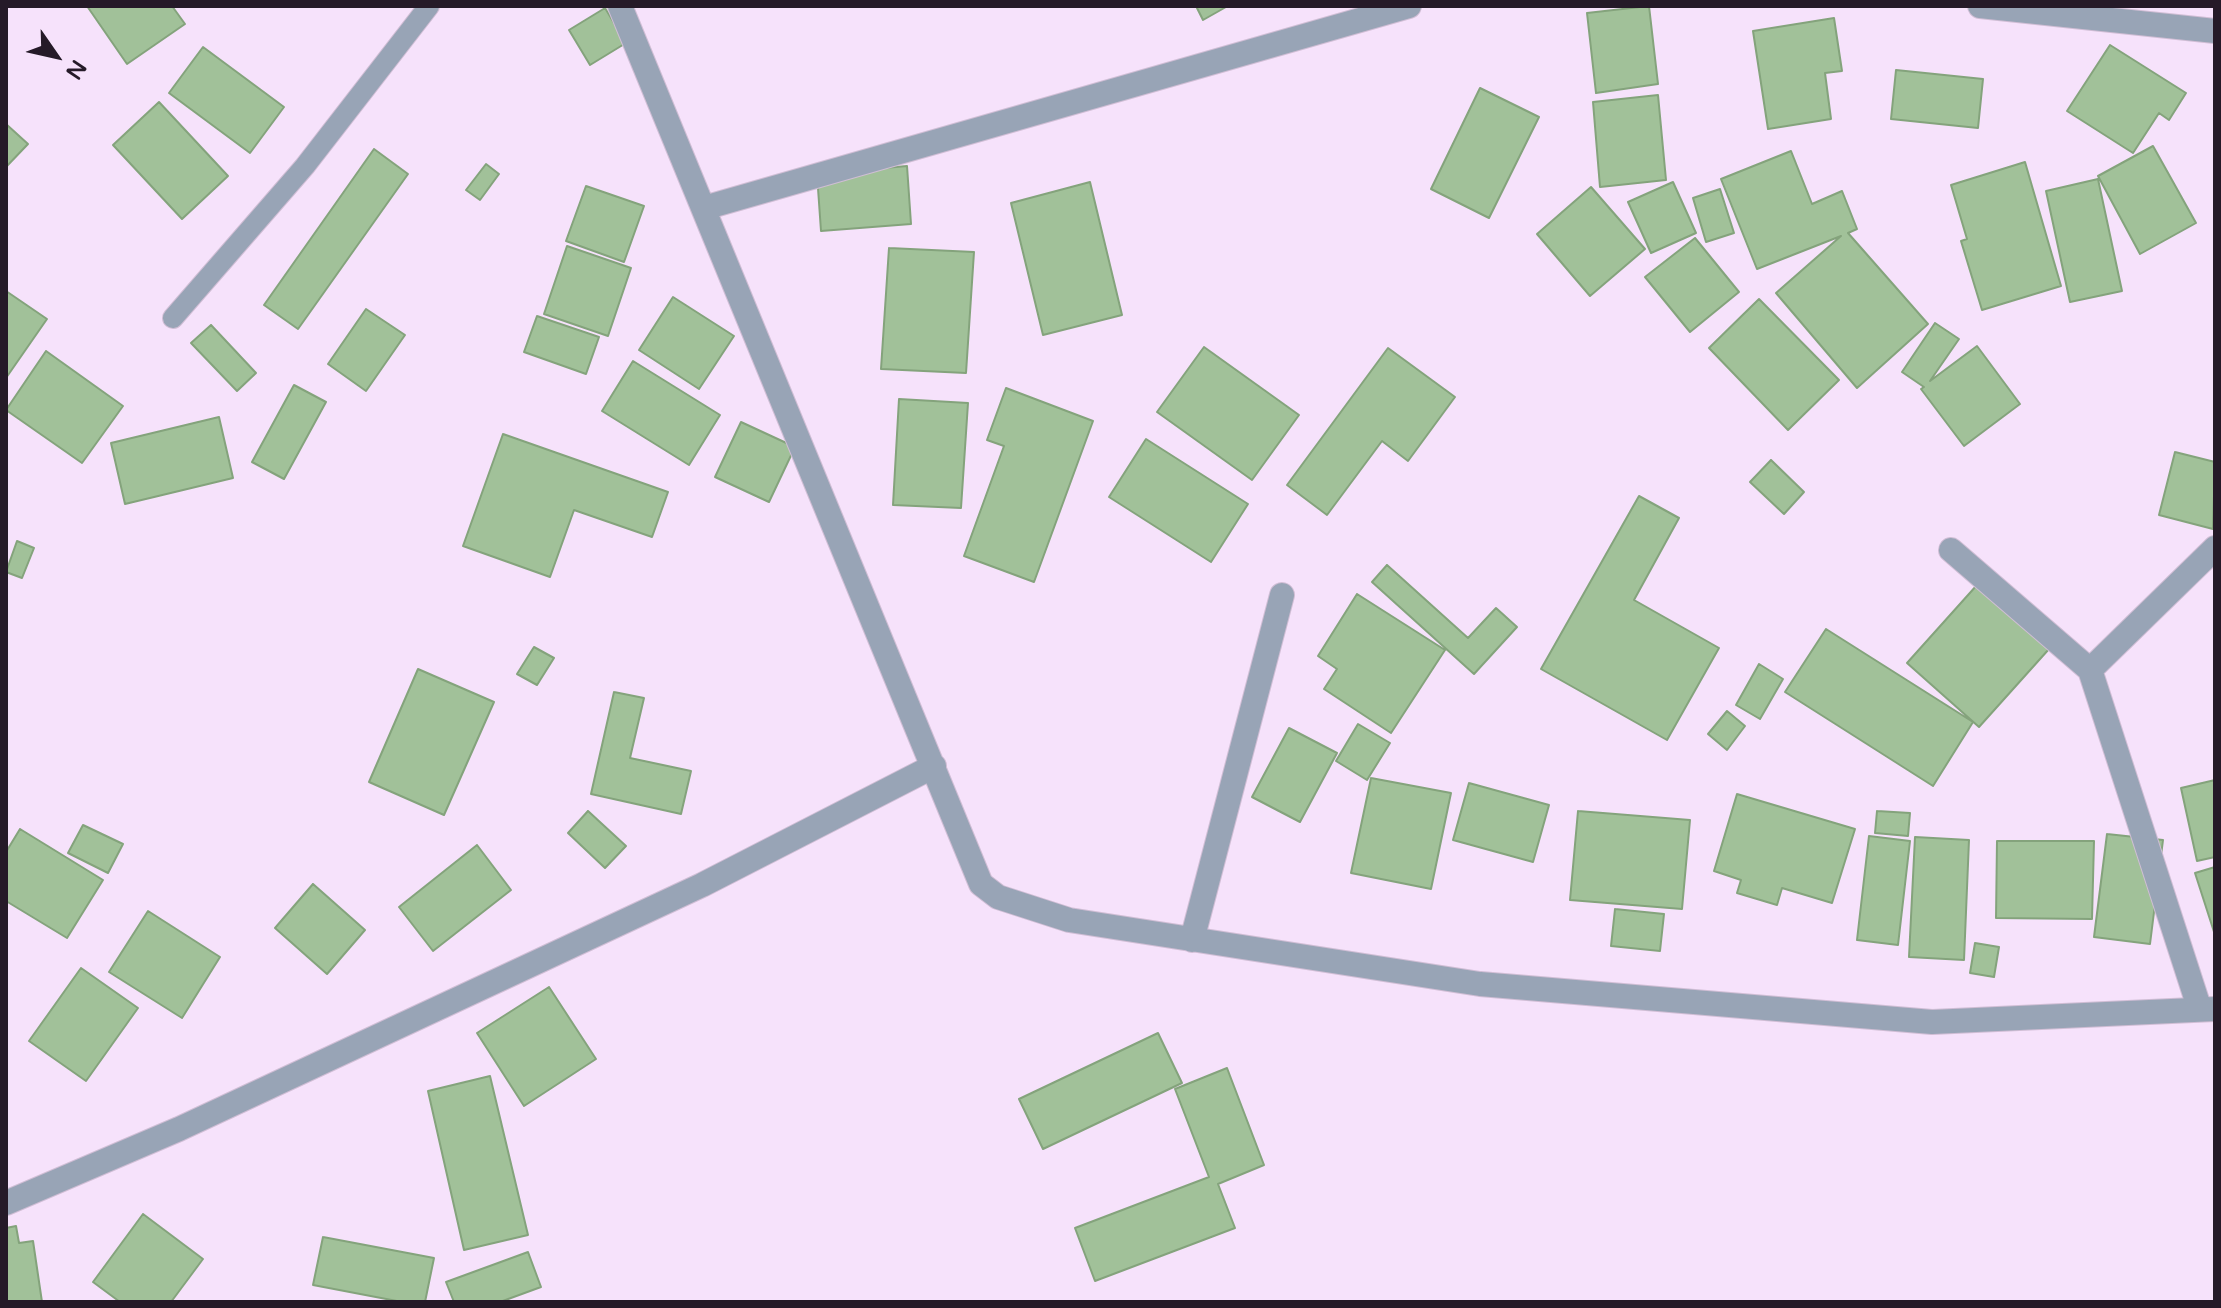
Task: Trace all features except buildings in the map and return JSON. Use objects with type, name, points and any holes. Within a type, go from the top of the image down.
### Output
[{"type":"street","points":[[620,6],[981,884],[998,897],[1069,920],[1480,984],[1932,1022],[2207,1008],[2090,670],[1951,550]]},
{"type":"street","points":[[704,208],[1409,6]]},
{"type":"street","points":[[1980,6],[2215,31]]},
{"type":"street","points":[[2090,670],[2215,548]]},
{"type":"street","points":[[1192,940],[1282,595]]},
{"type":"street","points":[[6,1203],[179,1129],[702,885],[934,766]]},
{"type":"lane","points":[[173,318],[305,166],[429,6]]}]
